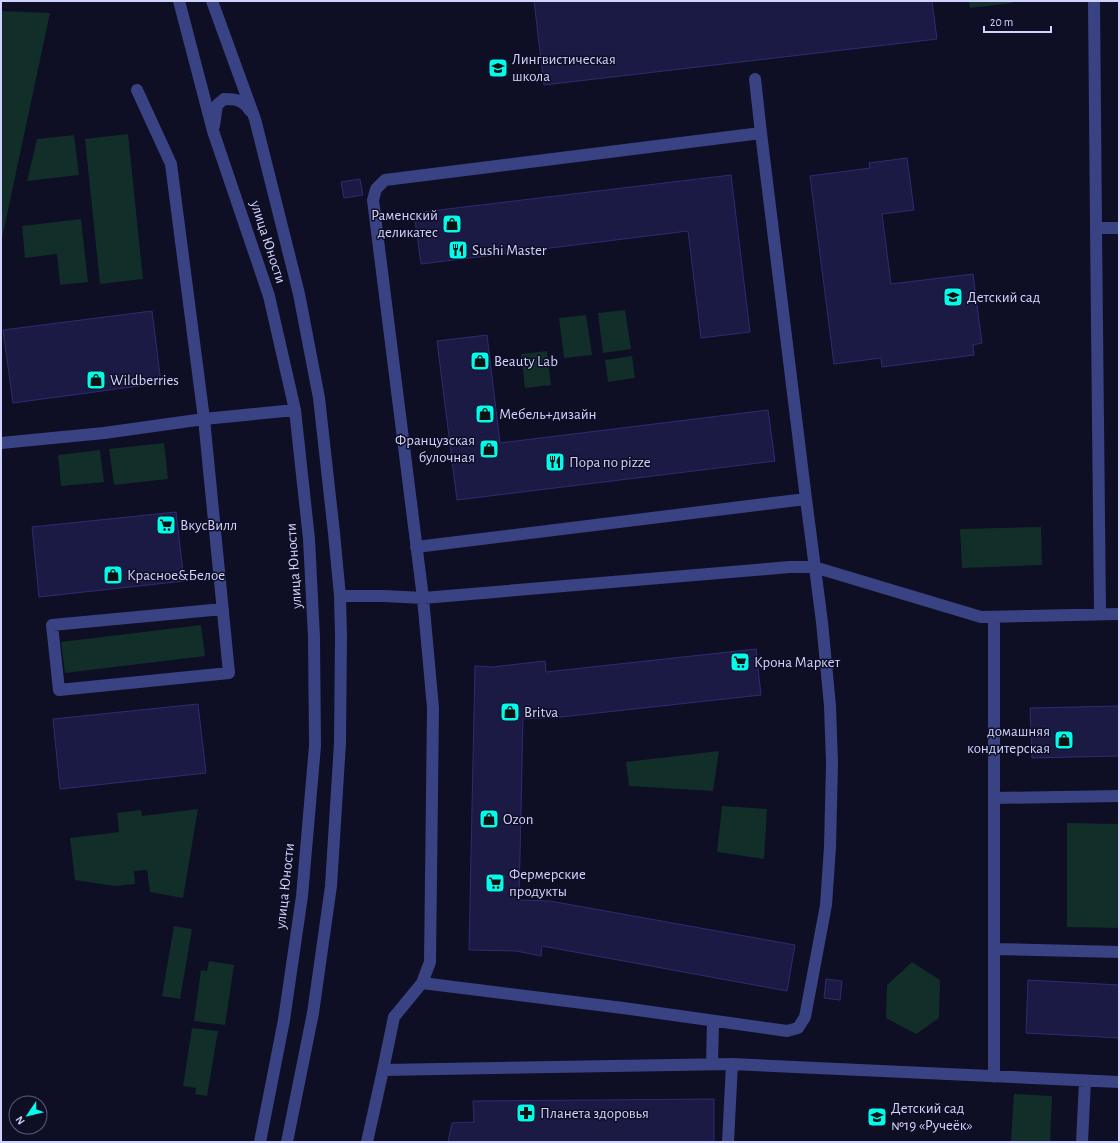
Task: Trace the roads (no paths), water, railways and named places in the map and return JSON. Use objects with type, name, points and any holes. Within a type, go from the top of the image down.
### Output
[{"type":"street","name":"улица Юности","points":[[179,1],[213,131],[269,296],[295,410],[309,539],[314,637],[315,746],[302,896],[284,1020],[260,1142]]},
{"type":"street","name":"улица Юности","points":[[212,1],[255,118],[298,294],[319,398],[340,596],[340,743],[330,886],[312,1013],[287,1142]]},
{"type":"street","points":[[1094,1],[1100,614]]},
{"type":"street","points":[[422,982],[787,1031],[798,1028],[805,1017],[826,905],[830,847],[832,770],[830,706],[822,622],[814,567],[755,79]]},
{"type":"street","points":[[136,90],[171,164],[204,419],[223,608],[229,673],[59,690],[52,625],[223,608]]},
{"type":"street","points":[[213,131],[217,106],[224,99],[236,99],[247,105],[255,118]]},
{"type":"street","points":[[367,1142],[394,1017],[422,982],[430,962],[433,708],[423,598],[373,200],[376,189],[385,180],[761,133]]},
{"type":"street","points":[[1096,228],[1119,228]]},
{"type":"street","points":[[1,444],[104,433],[204,419],[295,410]]},
{"type":"street","points":[[416,548],[806,499]]},
{"type":"street","points":[[340,596],[423,598],[790,567],[814,567],[981,617],[1119,614]]},
{"type":"street","points":[[994,617],[994,1077]]},
{"type":"street","points":[[994,798],[1119,796]]},
{"type":"street","points":[[994,949],[1119,952]]},
{"type":"street","points":[[712,1064],[713,1020]]},
{"type":"street","points":[[382,1070],[732,1064],[1119,1082]]},
{"type":"street","points":[[728,1142],[732,1064]]},
{"type":"street","points":[[1082,1142],[1085,1081]]},
{"type":"place","name":"Лингвистическая школа","points":[[498,68]]},
{"type":"place","name":"Раменский деликатес","points":[[452,224]]},
{"type":"place","name":"Sushi Master","points":[[458,250]]},
{"type":"place","name":"Детский сад","points":[[953,297]]},
{"type":"place","name":"Beauty Lab","points":[[480,361]]},
{"type":"place","name":"Wildberries","points":[[96,380]]},
{"type":"place","name":"Мебель+дизайн","points":[[485,414]]},
{"type":"place","name":"Французская булочная","points":[[489,449]]},
{"type":"place","name":"Пора по pizze","points":[[555,462]]},
{"type":"place","name":"ВкусВилл","points":[[166,525]]},
{"type":"place","name":"Красное&Белое","points":[[113,575]]},
{"type":"place","name":"Крона Маркет","points":[[740,662]]},
{"type":"place","name":"Britva","points":[[510,712]]},
{"type":"place","name":"домашняя кондитерская","points":[[1064,740]]},
{"type":"place","name":"Ozon","points":[[489,819]]},
{"type":"place","name":"Фермерские продукты","points":[[495,883]]},
{"type":"place","name":"Планета здоровья","points":[[526,1113]]},
{"type":"place","name":"Детский сад №19 «Ручеёк»","points":[[877,1117]]}]
